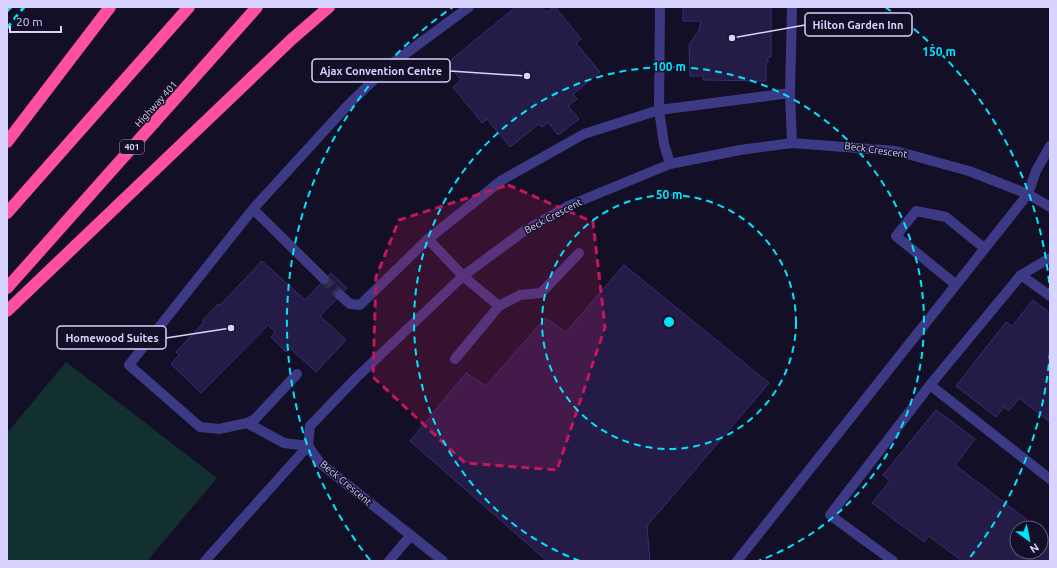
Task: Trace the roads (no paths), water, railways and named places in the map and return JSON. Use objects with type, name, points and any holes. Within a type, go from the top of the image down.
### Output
[{"type":"highway","points":[[7,142],[110,7]]},
{"type":"highway","points":[[7,213],[190,7]]},
{"type":"highway","name":"Highway 401","points":[[7,288],[257,7]]},
{"type":"highway","points":[[7,311],[287,44],[329,7]]},
{"type":"street","points":[[297,374],[257,416],[247,423],[219,429],[200,427],[129,365],[253,209],[347,106],[386,68],[469,7]]},
{"type":"street","points":[[660,7],[659,110],[664,144],[670,164]]},
{"type":"street","points":[[792,7],[790,93],[792,143]]},
{"type":"street","points":[[340,295],[350,304],[360,305],[428,238],[502,180],[584,134],[659,110],[790,93]]},
{"type":"street","name":"Beck Crescent","points":[[443,561],[320,463],[308,446],[310,426],[356,378],[463,276],[524,231],[568,206],[670,164],[740,150],[792,143],[896,151],[969,170],[1028,194],[1050,206]]},
{"type":"street","points":[[737,561],[955,284],[1028,194],[1036,171],[1050,146]]},
{"type":"street","points":[[253,209],[324,279]]},
{"type":"street","points":[[955,284],[896,236],[916,211],[946,217],[984,248]]},
{"type":"street","points":[[428,238],[463,276],[500,306]]},
{"type":"street","points":[[455,359],[500,306],[520,295],[541,293],[579,253]]},
{"type":"street","points":[[893,561],[830,515],[930,386],[1021,275],[1050,258]]},
{"type":"street","points":[[1021,275],[1050,296]]},
{"type":"street","points":[[930,386],[1050,479]]},
{"type":"street","points":[[247,423],[284,444],[308,446]]},
{"type":"street","points":[[205,561],[308,446]]},
{"type":"street","points":[[389,561],[411,535]]},
{"type":"tunnel","points":[[324,279],[340,295]]},
{"type":"railway","points":[[7,11],[11,7]]},
{"type":"railway","points":[[7,28],[24,7]]},
{"type":"place","name":"Hilton Garden Inn","points":[[732,38]]},
{"type":"place","name":"Ajax Convention Centre","points":[[527,76]]},
{"type":"place","name":"Homewood Suites","points":[[231,328]]}]
